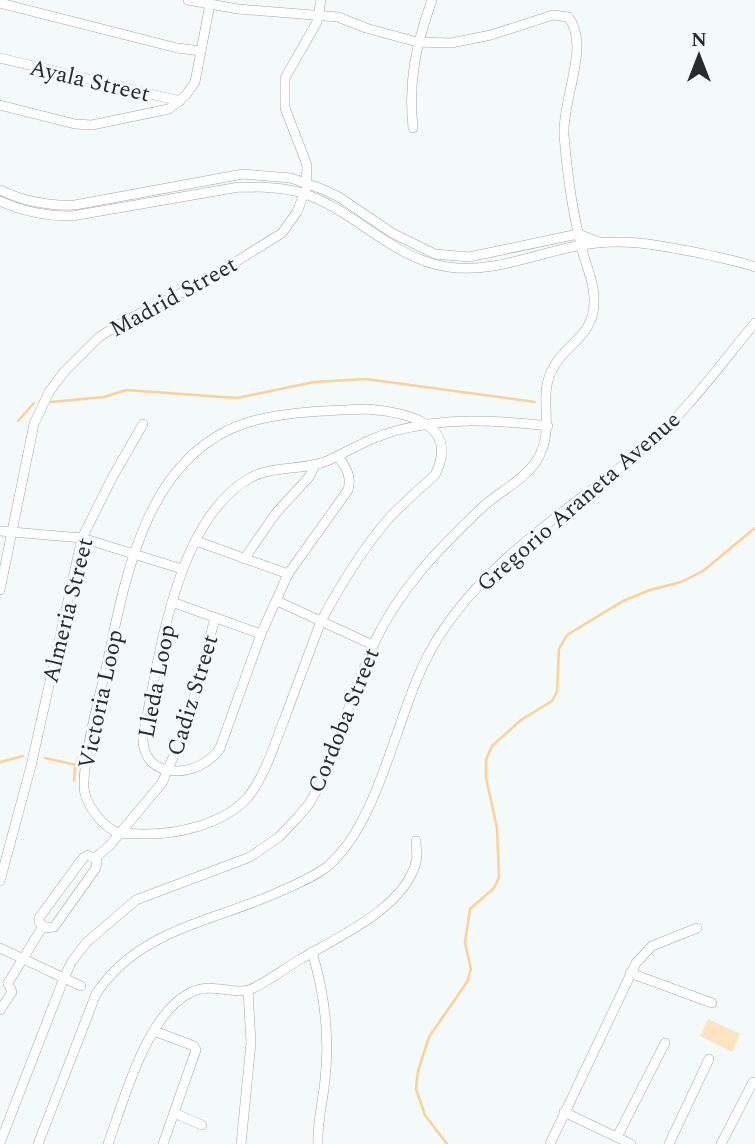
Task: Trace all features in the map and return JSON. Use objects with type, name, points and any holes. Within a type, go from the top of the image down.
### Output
[{"type":"street","points":[[188,0],[238,9],[338,17],[417,42]]},
{"type":"street","points":[[320,14],[321,0]]},
{"type":"street","points":[[413,128],[411,91],[417,42],[432,0]]},
{"type":"street","points":[[0,3],[177,48],[201,51]]},
{"type":"street","points":[[0,105],[66,122],[92,125],[169,109],[180,101],[195,82],[210,4]]},
{"type":"street","name":"Madrid Street","points":[[0,590],[34,424],[49,391],[99,337],[205,281],[282,233],[297,212],[304,194],[307,165],[285,108],[285,78],[320,14]]},
{"type":"street","name":"Cordoba Street","points":[[0,1143],[64,978],[72,961],[87,942],[136,900],[250,857],[279,837],[309,804],[318,788],[373,645],[394,607],[442,545],[528,471],[537,460],[548,426],[546,394],[551,372],[559,359],[584,334],[593,314],[594,291],[578,234],[564,130],[565,110],[578,48],[576,26],[568,17],[553,15],[452,43],[417,42]]},
{"type":"street","name":"Ayala Street","points":[[0,58],[180,101]]},
{"type":"street","points":[[0,190],[34,203],[59,206],[243,174],[290,178],[339,197],[392,233],[435,254],[469,257],[578,234],[600,242]]},
{"type":"street","points":[[0,201],[24,211],[48,216],[72,216],[239,187],[263,187],[304,194],[401,251],[434,265],[465,269],[485,267],[581,245],[621,241],[659,245],[755,267]]},
{"type":"street","name":"Gregorio Araneta Avenue","points":[[38,1144],[96,994],[106,978],[137,951],[157,939],[180,928],[248,906],[310,878],[328,865],[352,839],[365,814],[421,670],[433,646],[458,610],[513,552],[643,449],[669,425],[755,323]]},
{"type":"street","name":"Victoria Loop","points":[[120,833],[98,816],[85,794],[84,783],[106,666],[132,552],[173,474],[204,445],[243,424],[263,418],[366,408],[392,411],[427,424]]},
{"type":"street","name":"Lleda Loop","points":[[338,456],[348,470],[348,490],[288,574],[261,634],[216,753],[192,768],[167,770],[156,767],[149,761],[143,743],[172,602],[182,569],[196,541],[229,492],[252,477],[279,469],[315,465],[392,432],[427,424],[447,421],[505,421],[548,426]]},
{"type":"street","name":"Almeria Street","points":[[0,881],[31,766],[82,538],[143,424]]},
{"type":"street","points":[[120,833],[154,834],[179,831],[230,812],[248,796],[272,751],[321,621],[377,534],[435,475],[443,450],[436,432],[427,424]]},
{"type":"street","points":[[244,559],[276,513],[309,477],[315,465]]},
{"type":"street","points":[[0,531],[82,538],[182,569]]},
{"type":"street","points":[[196,541],[288,574]]},
{"type":"street","points":[[277,601],[373,645]]},
{"type":"street","points":[[172,602],[261,634]]},
{"type":"street","name":"Cadiz Street","points":[[95,858],[162,783],[187,724],[215,618]]},
{"type":"street","points":[[108,1144],[143,1047],[164,1017],[185,995],[204,988],[248,990],[359,926],[393,898],[405,883],[416,862],[416,841]]},
{"type":"street","points":[[88,855],[95,858],[96,868],[54,927],[48,929],[43,926],[39,918],[83,858],[88,855]]},
{"type":"street","points":[[0,1010],[12,992],[4,983],[24,959],[43,926]]},
{"type":"street","points":[[550,1144],[631,973],[644,952],[652,946],[697,928]]},
{"type":"street","points":[[0,948],[81,986]]},
{"type":"street","points":[[312,952],[324,995],[327,1022],[327,1065],[318,1144]]},
{"type":"street","points":[[631,973],[712,1003]]},
{"type":"street","points":[[240,1144],[251,1044],[248,990]]},
{"type":"street","points":[[154,1031],[194,1046],[196,1050],[163,1144]]},
{"type":"street","points":[[617,1137],[665,1043]]},
{"type":"street","points":[[669,1144],[709,1059]]},
{"type":"street","points":[[721,1144],[753,1082]]},
{"type":"street","points":[[564,1112],[631,1144]]},
{"type":"street","points":[[174,1113],[202,1125]]},
{"type":"shaded area","points":[[708,1019],[740,1034],[732,1052],[700,1036]]},
{"type":"waterway","points":[[51,402],[104,397],[126,390],[237,398],[314,382],[366,379],[535,402]]},
{"type":"waterway","points":[[18,421],[34,403]]},
{"type":"waterway","points":[[447,1144],[425,1115],[416,1089],[418,1071],[429,1037],[467,982],[471,969],[465,943],[470,909],[494,888],[499,877],[497,828],[486,778],[486,760],[492,746],[521,720],[552,701],[557,692],[559,649],[567,635],[623,601],[681,582],[703,571],[755,528]]},
{"type":"waterway","points":[[74,781],[82,744]]},
{"type":"waterway","points":[[0,762],[23,756]]},
{"type":"waterway","points":[[45,758],[76,765]]}]
